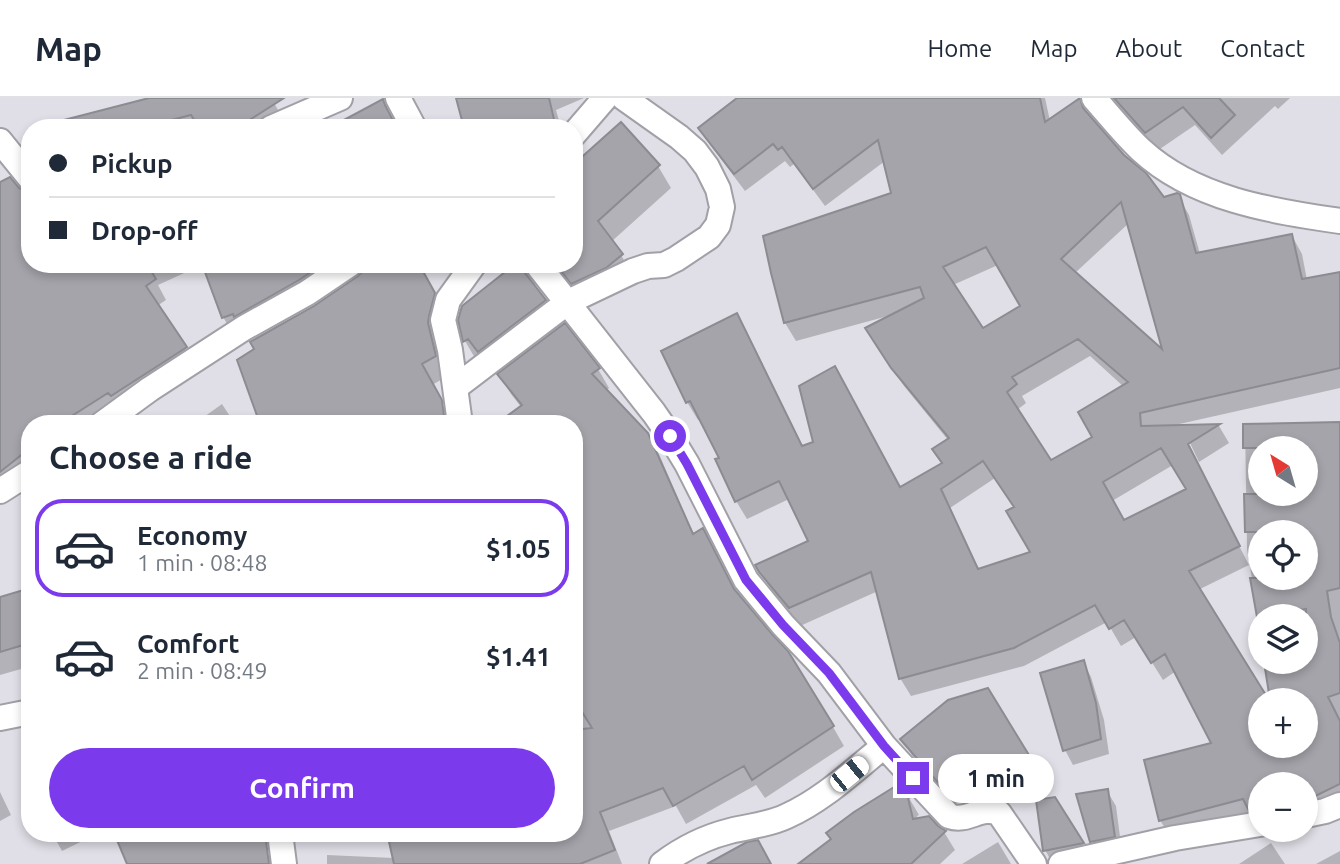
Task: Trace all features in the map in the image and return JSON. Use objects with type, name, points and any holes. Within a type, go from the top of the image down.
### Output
[{"type":"street","points":[[292,119],[340,98]]},
{"type":"street","points":[[398,98],[409,119]]},
{"type":"street","points":[[583,124],[605,98]]},
{"type":"street","points":[[456,387],[568,302],[633,271],[676,259],[709,237],[718,225],[722,207],[718,189],[707,167],[695,151],[679,137],[624,98]]},
{"type":"street","points":[[1094,98],[1141,150],[1174,175],[1229,200],[1340,221]]},
{"type":"street","points":[[0,141],[21,167]]},
{"type":"street","points":[[114,415],[244,328],[337,273]]},
{"type":"street","points":[[459,415],[443,320],[448,300],[468,273]]},
{"type":"street","points":[[544,273],[670,436],[746,580],[783,625],[829,673],[884,746],[949,816],[958,819],[987,810],[999,813],[1034,864]]},
{"type":"street","points":[[0,491],[21,478]]},
{"type":"street","points":[[0,718],[21,714]]},
{"type":"street","points":[[662,864],[691,846],[729,831],[762,826],[787,817],[815,801],[884,746]]},
{"type":"street","points":[[1318,812],[1340,805]]},
{"type":"street","points":[[1061,864],[1148,855],[1175,838],[1248,826]]},
{"type":"street","points":[[281,842],[284,864]]},
{"type":"building","points":[[149,98],[284,98],[251,119],[193,119],[191,115],[176,119],[68,119]]},
{"type":"building","points":[[456,98],[549,98],[554,119],[462,119]]},
{"type":"building","points":[[737,98],[1040,98],[1045,122],[1080,98],[1083,108],[1124,155],[1146,173],[1164,197],[1180,194],[1196,253],[1292,234],[1302,279],[1340,272],[1340,368],[1140,413],[1141,426],[1220,424],[1188,444],[1240,546],[1189,571],[1248,666],[1248,674],[1253,674],[1262,688],[1248,688],[1248,758],[1318,758],[1318,688],[1268,688],[1266,674],[1318,674],[1318,604],[1255,604],[1252,590],[1318,590],[1318,520],[1248,520],[1248,532],[1245,532],[1244,494],[1248,494],[1248,506],[1318,506],[1318,436],[1248,436],[1248,448],[1243,448],[1243,424],[1340,422],[1340,588],[1327,591],[1331,617],[1340,643],[1340,693],[1328,697],[1340,721],[1340,784],[1318,795],[1318,772],[1248,772],[1248,809],[1243,799],[1159,821],[1144,760],[1211,743],[1165,654],[1151,663],[1124,620],[1109,629],[1095,605],[1014,648],[899,679],[871,572],[789,608],[755,565],[808,541],[779,481],[735,502],[715,459],[719,458],[690,401],[686,403],[661,351],[737,313],[802,446],[813,442],[799,386],[835,366],[900,487],[942,463],[932,449],[949,438],[891,368],[865,328],[924,298],[920,287],[784,323],[771,273],[763,236],[891,193],[878,140],[813,189],[782,147],[778,150],[773,144],[734,174],[698,128]],"holes":[[[1121,202],[1162,349],[1061,259]],[[986,247],[1020,306],[983,328],[943,267]],[[1078,339],[1128,382],[1078,412],[1092,437],[1051,460],[1007,392],[1017,384],[1012,377]],[[1161,448],[1186,489],[1124,520],[1103,482]],[[983,461],[1014,507],[1006,511],[1030,552],[978,569],[941,489]]]},
{"type":"building","points":[[1114,98],[1219,98],[1235,115],[1211,138],[1183,107],[1145,133]]},
{"type":"building","points":[[383,99],[392,119],[346,119]]},
{"type":"building","points":[[621,122],[660,165],[598,221],[623,254],[606,268],[571,284],[563,273],[583,273],[583,156]]},
{"type":"building","points":[[10,177],[21,189],[21,273],[152,273],[156,279],[146,286],[187,347],[111,396],[108,393],[73,415],[21,415],[21,455],[0,472],[0,182]]},
{"type":"building","points":[[205,273],[310,273],[234,317],[233,314],[222,318]]},
{"type":"building","points":[[361,273],[424,273],[435,293],[428,323],[436,356],[422,364],[442,400],[444,415],[257,415],[237,360],[254,349],[250,342],[314,306]]},
{"type":"building","points":[[504,273],[525,273],[546,300],[478,352],[468,339],[463,342],[458,320],[462,306]]},
{"type":"building","points":[[565,323],[600,368],[592,374],[648,433],[693,534],[703,528],[734,589],[788,651],[834,726],[752,780],[744,766],[673,806],[663,788],[600,812],[615,850],[580,864],[394,864],[389,842],[583,842],[583,729],[592,728],[583,714],[583,415],[508,415],[522,405],[497,374]]},
{"type":"building","points":[[21,591],[21,646],[0,652],[0,597]]},
{"type":"building","points":[[1084,660],[1096,703],[1101,739],[1063,751],[1040,673]]},
{"type":"building","points":[[988,688],[1032,760],[942,787],[900,739],[948,700]]},
{"type":"building","points":[[899,784],[911,797],[908,798],[913,819],[929,816],[946,831],[911,864],[798,864],[831,839],[826,833]]},
{"type":"building","points":[[1108,789],[1115,837],[1090,842],[1076,794]]},
{"type":"building","points":[[1055,797],[1084,843],[1043,851],[1036,800]]},
{"type":"building","points":[[758,840],[771,864],[707,864],[747,842]]},
{"type":"building","points":[[118,842],[266,842],[269,864],[127,864]]},
{"type":"route","points":[[670,436],[746,580],[783,625],[829,673],[884,746],[913,778]]}]
